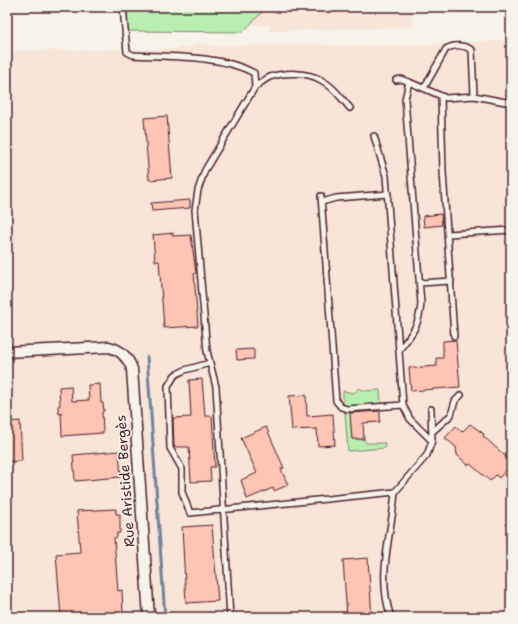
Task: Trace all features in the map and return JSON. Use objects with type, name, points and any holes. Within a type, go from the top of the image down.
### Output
[{"type":"street","name":"Rue Aristide Bergès","points":[[7,352],[100,346],[117,349],[129,360],[132,369],[149,617]]},
{"type":"lane","points":[[123,7],[127,52],[133,55],[208,60],[242,66],[254,73],[255,88]]},
{"type":"lane","points":[[424,88],[446,49],[450,47],[463,46],[472,50],[474,96]]},
{"type":"lane","points":[[230,617],[216,387],[207,350],[195,210],[198,190],[205,170],[255,88],[269,78],[298,74],[321,79],[335,90],[350,108]]},
{"type":"lane","points":[[396,80],[401,79],[446,98],[474,96],[511,103]]},
{"type":"lane","points":[[399,350],[413,333],[420,319],[421,304],[405,99],[409,82]]},
{"type":"lane","points":[[441,96],[443,172],[454,336]]},
{"type":"lane","points":[[374,136],[384,163],[388,194],[402,405],[410,419],[432,441]]},
{"type":"lane","points":[[322,202],[336,198],[388,194]]},
{"type":"lane","points":[[321,196],[336,401],[341,407],[347,409],[402,405]]},
{"type":"lane","points":[[448,234],[511,230]]},
{"type":"lane","points":[[420,283],[450,281]]},
{"type":"lane","points":[[210,363],[175,375],[168,386],[170,448],[182,469],[182,492],[190,513],[395,492]]},
{"type":"lane","points":[[432,432],[451,415],[455,401],[461,396]]},
{"type":"lane","points":[[391,617],[387,606],[385,553],[393,512],[395,492],[427,455],[432,441],[431,409]]},
{"type":"shaded area","points":[[263,7],[412,7],[413,27],[269,31],[269,25],[253,25],[253,20],[263,11]]},
{"type":"shaded area","points":[[511,40],[511,617],[7,617],[7,51],[177,49],[177,46],[190,48],[198,43],[210,46],[308,44],[350,46],[414,45]]},
{"type":"green space","points":[[127,7],[263,7],[263,11],[243,32],[128,31]]},
{"type":"green space","points":[[359,388],[365,391],[380,390],[381,404],[346,406],[343,403],[343,391],[354,393]]},
{"type":"green space","points":[[350,411],[352,439],[364,439],[366,443],[385,443],[385,448],[348,451],[345,413]]},
{"type":"building","points":[[167,116],[172,178],[149,180],[144,118]]},
{"type":"building","points":[[190,200],[190,208],[152,211],[151,203]]},
{"type":"building","points":[[441,214],[442,225],[424,227],[423,216]]},
{"type":"building","points":[[173,233],[173,236],[191,235],[196,273],[194,274],[198,326],[164,328],[159,261],[155,261],[153,235]]},
{"type":"building","points":[[456,340],[460,387],[411,391],[409,368],[437,366],[436,358],[443,358],[443,341]]},
{"type":"building","points":[[254,349],[254,359],[237,360],[236,350]]},
{"type":"building","points":[[202,379],[205,416],[212,416],[215,467],[210,467],[211,481],[191,482],[189,447],[174,447],[173,418],[191,417],[189,380]]},
{"type":"building","points":[[100,384],[101,403],[103,403],[104,411],[102,412],[103,433],[62,436],[61,413],[59,414],[58,406],[60,405],[59,387],[71,386],[72,401],[89,400],[88,385]]},
{"type":"building","points":[[306,395],[307,416],[333,414],[335,445],[318,446],[317,429],[292,430],[289,396]]},
{"type":"building","points":[[380,411],[380,422],[363,423],[364,439],[352,439],[350,413]]},
{"type":"building","points":[[20,421],[22,461],[7,462],[7,422]]},
{"type":"building","points":[[470,424],[484,434],[483,436],[511,461],[511,465],[499,478],[496,475],[490,481],[470,464],[468,465],[457,455],[456,447],[445,438],[456,426],[462,432]]},
{"type":"building","points":[[266,427],[284,468],[281,469],[288,485],[274,491],[273,488],[247,499],[241,480],[257,473],[241,438]]},
{"type":"building","points":[[119,451],[121,477],[75,481],[73,455]]},
{"type":"building","points":[[116,509],[116,514],[120,514],[120,533],[117,533],[117,537],[114,538],[118,591],[122,590],[123,615],[61,617],[56,554],[80,552],[77,511]]},
{"type":"building","points":[[212,525],[218,601],[186,603],[182,527]]},
{"type":"building","points":[[368,558],[372,617],[347,617],[343,560]]},
{"type":"waterway","points":[[147,357],[165,617]]}]
